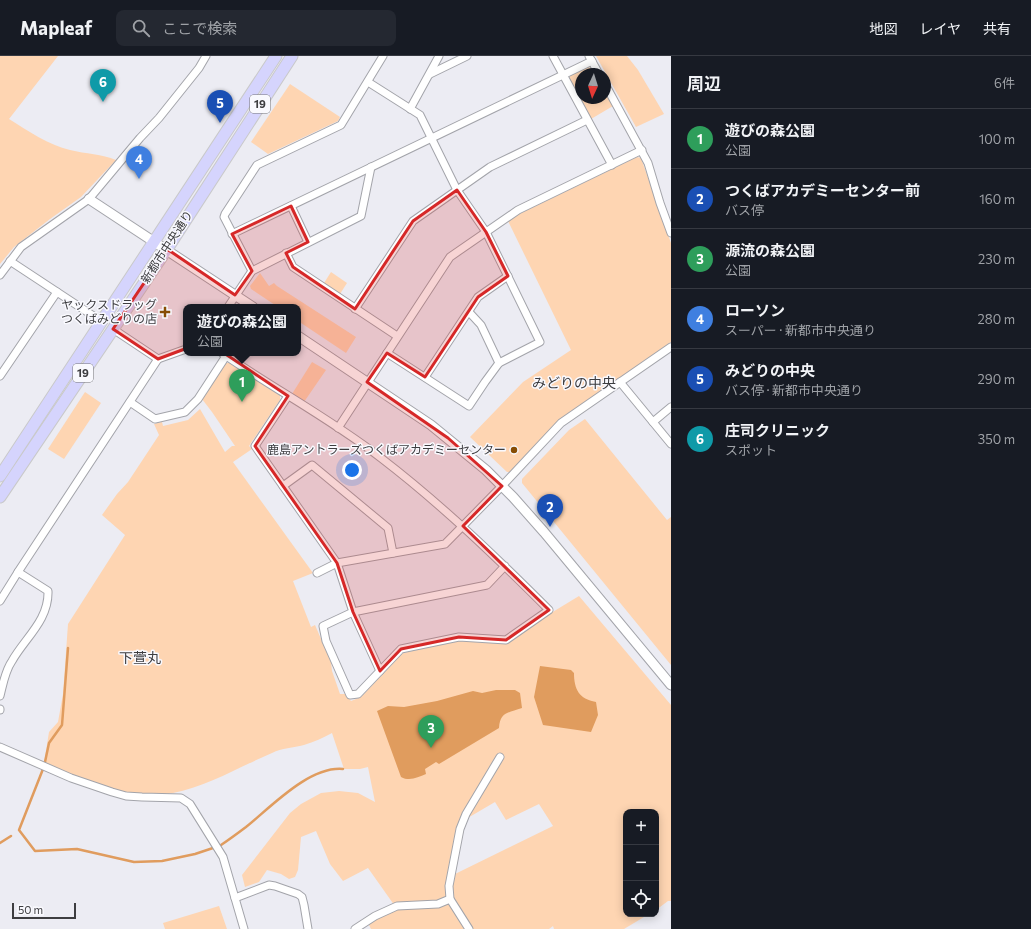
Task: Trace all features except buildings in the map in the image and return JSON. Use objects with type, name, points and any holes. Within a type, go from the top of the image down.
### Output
[{"type":"main road","name":"新都市中央通り","points":[[0,476],[276,56]]},
{"type":"main road","name":"新都市中央通り","points":[[0,497],[167,249],[292,56]]},
{"type":"street","points":[[0,275],[21,247],[89,199],[140,138],[159,118],[199,68],[206,56]]},
{"type":"street","points":[[252,270],[224,218],[225,214],[257,165],[341,125],[383,56]]},
{"type":"street","points":[[410,109],[439,56]]},
{"type":"street","points":[[430,74],[467,56]]},
{"type":"street","points":[[553,56],[562,76],[612,165]]},
{"type":"street","points":[[232,234],[562,76],[591,58],[596,68]]},
{"type":"street","points":[[368,82],[420,115],[457,190],[486,232],[540,342],[500,363],[469,406],[387,353]]},
{"type":"street","points":[[611,95],[648,163],[671,233]]},
{"type":"street","points":[[355,309],[413,221],[490,167],[587,120]]},
{"type":"street","points":[[338,428],[450,257],[518,210],[642,150]]},
{"type":"street","points":[[230,304],[252,270],[361,216],[371,167]]},
{"type":"street","points":[[89,199],[248,304]]},
{"type":"street","points":[[291,206],[308,242]]},
{"type":"street","points":[[286,253],[293,267],[397,336]]},
{"type":"street","points":[[10,261],[102,321]]},
{"type":"street","points":[[425,377],[478,297],[508,276]]},
{"type":"street","points":[[0,376],[57,292]]},
{"type":"street","points":[[469,312],[482,325],[500,363]]},
{"type":"street","points":[[113,329],[158,359]]},
{"type":"street","points":[[301,338],[418,416],[448,438],[486,470],[544,532],[671,685]]},
{"type":"street","points":[[317,573],[337,563],[445,544],[561,423],[671,347]]},
{"type":"street","points":[[0,602],[18,572],[158,359],[183,350]]},
{"type":"street","points":[[130,402],[155,419],[185,412],[198,399],[223,356]]},
{"type":"street","points":[[227,356],[381,457],[463,526],[505,566],[549,610],[506,640],[459,637],[401,649],[358,694],[350,695],[326,641],[323,626],[353,612],[487,585],[505,566]]},
{"type":"street","points":[[620,382],[671,444]]},
{"type":"street","points":[[288,396],[255,446],[337,563],[353,612],[380,670]]},
{"type":"street","points":[[653,422],[671,407]]},
{"type":"street","points":[[283,486],[312,465],[388,528],[393,553]]},
{"type":"street","points":[[0,696],[6,672],[12,660],[43,616],[48,597],[48,591],[18,572]]},
{"type":"street","points":[[0,747],[71,778],[126,796],[175,797],[186,800],[223,857],[244,929]]},
{"type":"street","points":[[469,929],[450,899],[449,886],[460,829],[466,814],[500,757]]},
{"type":"street","points":[[235,898],[269,885],[298,894],[302,897],[308,929]]},
{"type":"street","points":[[355,929],[375,916],[397,906],[438,904],[450,899]]},
{"type":"highlighted area","points":[[457,190],[486,232],[508,276],[478,297],[425,377],[387,353],[367,382],[448,438],[502,486],[463,526],[549,610],[506,640],[459,637],[401,649],[380,671],[353,612],[337,563],[255,446],[288,396],[206,341],[158,359],[113,329],[167,249],[235,295],[252,271],[232,234],[291,206],[308,242],[286,253],[293,267],[355,309],[413,221]]},
{"type":"shaded area","points":[[0,56],[58,56],[9,119],[54,145],[70,150],[105,156],[116,160],[81,197],[14,247],[0,264]]},
{"type":"shaded area","points":[[596,56],[627,56],[638,70],[664,114],[636,127],[611,83],[611,68],[603,68]]},
{"type":"shaded area","points":[[575,74],[575,90],[569,79],[570,76]]},
{"type":"shaded area","points":[[290,84],[340,117],[338,121],[268,154],[251,142]]},
{"type":"shaded area","points":[[611,103],[613,106],[591,119],[583,104],[611,104]]},
{"type":"shaded area","points":[[637,157],[641,158],[671,243],[671,342],[561,419],[511,472],[507,472],[470,437],[523,382],[571,350],[508,221],[519,214]]},
{"type":"shaded area","points":[[331,272],[347,283],[340,294],[324,283]]},
{"type":"shaded area","points":[[260,273],[269,286],[274,283],[356,337],[346,353],[301,323],[301,304],[274,304],[251,289],[250,286]]},
{"type":"shaded area","points":[[312,362],[326,370],[304,402],[292,394]]},
{"type":"shaded area","points":[[226,363],[230,363],[280,395],[280,400],[249,446],[252,449],[233,462],[313,573],[293,581],[311,627],[315,625],[331,662],[332,671],[340,694],[345,694],[351,701],[361,697],[403,653],[459,641],[507,644],[551,613],[579,596],[671,705],[671,901],[668,901],[659,908],[659,809],[623,809],[623,917],[644,917],[624,929],[554,929],[553,926],[549,929],[371,929],[368,923],[397,909],[368,868],[343,881],[330,864],[316,831],[301,837],[298,870],[295,877],[289,879],[281,874],[267,870],[259,882],[245,887],[242,875],[290,813],[301,804],[321,793],[339,791],[358,793],[375,802],[368,767],[360,769],[344,769],[332,733],[308,744],[276,751],[198,786],[173,793],[156,795],[123,792],[91,782],[44,763],[49,732],[58,722],[63,694],[68,624],[125,535],[102,515],[117,494],[128,482],[159,435],[154,424],[162,422],[163,426],[188,420],[200,409],[225,452],[232,446],[235,446],[202,399]],"holes":[[[495,802],[506,820],[539,804],[553,826],[455,874],[466,819]]]},
{"type":"shaded area","points":[[85,392],[101,403],[64,459],[48,449]]},
{"type":"shaded area","points":[[585,419],[667,520],[671,517],[671,665],[522,483],[522,479],[569,430]]},
{"type":"shaded area","points":[[540,666],[571,670],[574,673],[576,688],[582,696],[590,701],[596,702],[598,715],[591,732],[543,725],[534,697]]},
{"type":"shaded area","points":[[496,690],[515,690],[520,693],[522,708],[509,712],[503,716],[499,728],[439,764],[436,762],[425,769],[426,774],[411,779],[401,777],[377,711],[388,706],[404,707],[437,701],[473,691],[482,693]]},
{"type":"shaded area","points":[[219,906],[227,929],[165,929],[163,923]]},
{"type":"waterway","points":[[45,762],[49,743],[62,725],[68,648]]},
{"type":"waterway","points":[[43,769],[19,830],[35,851],[77,849],[134,862],[162,861],[195,854],[213,848]]},
{"type":"waterway","points":[[221,845],[246,827],[291,789],[317,774],[330,770],[343,769]]},
{"type":"waterway","points":[[0,843],[11,836]]},
{"type":"place","name":"庄司クリニック","points":[[103,102]]},
{"type":"place","name":"みどりの中央","points":[[220,123]]},
{"type":"place","name":"ローソン","points":[[139,179]]},
{"type":"place","name":"ヤックスドラッグ つくばみどりの店","points":[[165,312]]},
{"type":"place","name":"遊びの森公園","points":[[242,402]]},
{"type":"place","name":"鹿島アントラーズつくばアカデミーセンター","points":[[514,450]]},
{"type":"place","name":"つくばアカデミーセンター前","points":[[550,527]]},
{"type":"place","name":"源流の森公園","points":[[431,748]]},
{"type":"district","name":"みどりの中央","points":[[574,383]]},
{"type":"district","name":"下萱丸","points":[[140,658]]}]
